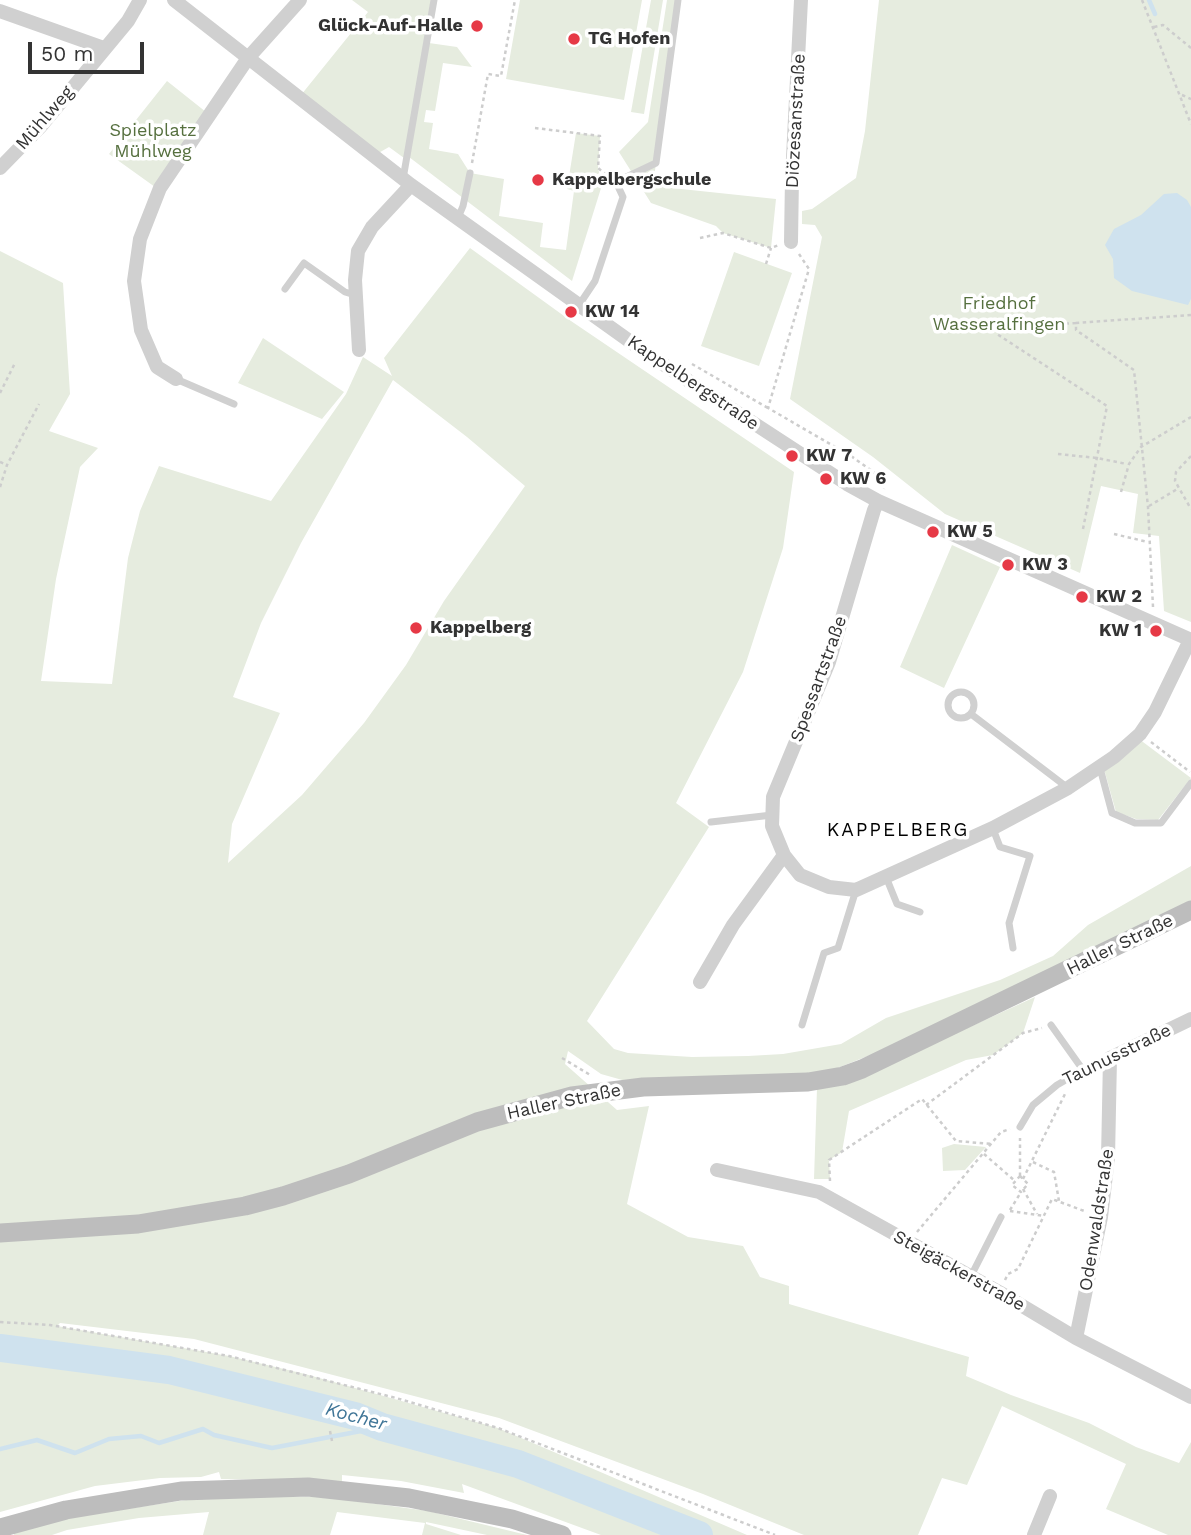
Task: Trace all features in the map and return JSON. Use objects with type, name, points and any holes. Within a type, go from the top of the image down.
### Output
[{"type":"main road","name":"Haller Straße","points":[[0,1233],[138,1224],[245,1206],[339,1177],[488,1119],[543,1102],[618,1089],[787,1084],[843,1076],[1191,910]]},
{"type":"main road","points":[[0,1528],[66,1510],[181,1492],[308,1487],[409,1498],[512,1519],[562,1535]]},
{"type":"street","name":"Mühlweg","points":[[0,168],[41,126],[128,21],[140,0]]},
{"type":"street","name":"Kappelbergstraße","points":[[174,0],[407,182],[737,414],[878,501],[1191,640]]},
{"type":"street","points":[[176,379],[157,367],[141,330],[134,281],[140,239],[160,188],[248,58],[300,0]]},
{"type":"street","name":"Diözesanstraße","points":[[791,242],[801,0]]},
{"type":"street","points":[[0,11],[104,48]]},
{"type":"street","points":[[359,350],[355,281],[358,251],[372,226],[407,182]]},
{"type":"street","name":"Spessartstraße","points":[[856,890],[829,887],[800,875],[784,855],[772,826],[773,797],[829,662],[878,501]]},
{"type":"street","points":[[856,890],[993,828],[1068,788],[1100,767],[1140,734],[1155,712],[1191,640]]},
{"type":"street","points":[[700,982],[733,925],[784,855]]},
{"type":"street","name":"Taunusstraße","points":[[1110,1058],[1191,1019]]},
{"type":"street","name":"Odenwaldstraße","points":[[1076,1338],[1101,1217],[1108,1158],[1110,1058]]},
{"type":"street","name":"Steigäckerstraße","points":[[717,1170],[819,1192],[1076,1338],[1191,1397]]},
{"type":"street","points":[[1034,1535],[1051,1496]]},
{"type":"lane","points":[[407,182],[434,0]]},
{"type":"lane","points":[[579,305],[595,281],[623,197],[616,182],[656,163],[678,0]]},
{"type":"lane","points":[[457,218],[463,206],[470,173]]},
{"type":"lane","points":[[285,289],[304,263],[345,292],[356,295]]},
{"type":"lane","points":[[176,379],[234,404]]},
{"type":"lane","points":[[971,714],[1068,788]]},
{"type":"lane","points":[[1100,767],[1112,814],[1135,823],[1161,824],[1191,783]]},
{"type":"lane","points":[[711,822],[772,815]]},
{"type":"lane","points":[[993,828],[1000,847],[1030,856],[1009,923],[1013,948]]},
{"type":"lane","points":[[886,876],[897,904],[920,912]]},
{"type":"lane","points":[[802,1025],[824,953],[838,948],[856,890]]},
{"type":"lane","points":[[1051,1025],[1083,1070]]},
{"type":"lane","name":"Taunusstraße","points":[[1020,1126],[1033,1105],[1066,1080],[1110,1058]]},
{"type":"lane","points":[[971,1276],[1001,1217]]},
{"type":"path","points":[[470,173],[488,74],[501,76],[515,0]]},
{"type":"path","points":[[1142,0],[1191,124]]},
{"type":"path","points":[[1153,28],[1163,25],[1191,48]]},
{"type":"path","points":[[1181,95],[1191,100]]},
{"type":"path","points":[[535,128],[600,136],[598,168],[616,182]]},
{"type":"path","points":[[700,238],[723,233],[771,248],[766,264]]},
{"type":"path","points":[[791,242],[809,269],[768,408],[880,476],[885,484],[884,492],[878,501]]},
{"type":"path","points":[[1083,529],[1107,406],[997,334],[1002,327],[1191,315]]},
{"type":"path","points":[[1076,323],[1076,330],[1134,370],[1148,507],[1154,624]]},
{"type":"path","points":[[0,393],[15,363]]},
{"type":"path","points":[[0,487],[7,465],[38,404]]},
{"type":"path","points":[[1121,492],[1129,464],[1141,447],[1191,416]]},
{"type":"path","points":[[1058,454],[1129,464]]},
{"type":"path","points":[[1191,456],[1176,472],[1175,481],[1191,509]]},
{"type":"path","points":[[0,462],[7,465]]},
{"type":"path","points":[[1148,507],[1179,488]]},
{"type":"path","points":[[1114,534],[1148,542]]},
{"type":"path","points":[[1140,734],[1191,772]]},
{"type":"path","points":[[926,1105],[1023,1033],[1051,1025]]},
{"type":"path","points":[[562,1058],[618,1089]]},
{"type":"path","points":[[1038,1215],[1022,1191],[1012,1185],[1021,1178],[1032,1161],[1069,1086],[1066,1080]]},
{"type":"path","points":[[831,1199],[829,1160],[922,1100],[956,1141],[992,1144]]},
{"type":"path","points":[[908,1242],[1001,1132],[1020,1126],[1021,1178],[1028,1184],[1007,1217],[1001,1217]]},
{"type":"path","points":[[984,1154],[1015,1181]]},
{"type":"path","points":[[1032,1161],[1054,1172],[1059,1201]]},
{"type":"path","points":[[999,1292],[1008,1274],[1018,1269],[1052,1199],[1101,1217]]},
{"type":"path","points":[[1010,1211],[1044,1216]]},
{"type":"path","points":[[0,1322],[50,1325],[229,1356],[498,1427],[775,1535]]},
{"type":"path","points":[[330,1431],[332,1441]]},
{"type":"green space","points":[[352,0],[431,0],[404,158],[389,147],[375,155],[301,95],[368,12]]},
{"type":"green space","name":"TG Hofen","points":[[520,0],[642,0],[624,100],[506,79]]},
{"type":"green space","points":[[651,0],[663,0],[644,114],[631,112]]},
{"type":"green space","points":[[667,0],[677,0],[653,186],[776,199],[771,248],[723,233],[716,226],[651,203],[619,152],[648,122]]},
{"type":"green space","name":"Friedhof Wasseralfingen","points":[[879,0],[1191,0],[1191,622],[1164,611],[1159,536],[1133,533],[1138,494],[1101,486],[1080,573],[945,514],[873,457],[790,399],[822,237],[815,225],[802,224],[802,211],[812,209],[856,178],[865,131]]},
{"type":"green space","points":[[429,43],[457,47],[472,67],[443,63],[435,111],[426,110],[424,122],[433,123],[429,149],[458,154],[470,173],[504,179],[499,216],[543,223],[540,247],[566,250],[574,191],[567,189],[576,133],[600,136],[598,168],[602,185],[572,281],[409,157]]},
{"type":"green space","name":"Spielplatz Mühlweg","points":[[167,81],[206,112],[155,187],[109,154]]},
{"type":"green space","points":[[470,248],[571,321],[794,472],[783,548],[743,672],[676,803],[709,827],[587,1021],[614,1049],[628,1053],[692,1057],[748,1056],[783,1054],[841,1044],[886,1018],[1000,980],[1053,956],[1088,925],[1191,866],[1191,902],[878,1052],[812,1078],[633,1083],[601,1074],[568,1051],[565,1064],[617,1110],[649,1106],[627,1204],[688,1237],[743,1246],[760,1277],[789,1286],[789,1304],[969,1357],[966,1376],[1089,1423],[1136,1447],[1179,1463],[1191,1442],[1191,1535],[1168,1535],[1106,1509],[1126,1464],[1002,1406],[967,1485],[942,1478],[918,1535],[804,1535],[703,1494],[499,1418],[194,1339],[60,1323],[57,1326],[229,1356],[305,1374],[498,1428],[747,1535],[601,1535],[462,1484],[464,1493],[401,1481],[342,1475],[342,1481],[221,1479],[219,1472],[201,1477],[160,1478],[95,1486],[0,1512],[0,251],[63,283],[70,394],[49,431],[98,448],[80,467],[56,579],[41,681],[112,684],[128,558],[140,511],[159,466],[271,501],[346,394],[363,357],[392,376],[384,358]],"holes":[[[393,380],[525,486],[444,601],[406,665],[364,723],[302,795],[228,863],[232,824],[280,713],[233,697],[261,623],[301,543]]]},
{"type":"green space","points":[[734,252],[792,273],[759,366],[701,346]]},
{"type":"green space","points":[[263,338],[344,392],[322,419],[238,383]]},
{"type":"green space","points":[[952,545],[1000,567],[944,688],[900,667]]},
{"type":"green space","points":[[1139,739],[1191,778],[1158,820],[1136,819],[1116,812],[1104,769]]},
{"type":"green space","points":[[1035,997],[1023,1033],[993,1055],[966,1060],[849,1111],[842,1152],[829,1160],[830,1179],[814,1179],[817,1088],[854,1080]]},
{"type":"green space","points":[[954,1144],[986,1147],[965,1170],[943,1171],[942,1148]]},
{"type":"green space","points":[[253,1496],[326,1497],[428,1511],[527,1535],[487,1535],[426,1522],[461,1535],[422,1535],[425,1523],[337,1512],[330,1535],[203,1535],[209,1512],[139,1518],[52,1535],[14,1535],[14,1532],[66,1518],[186,1500]]},
{"type":"water","points":[[1177,193],[1187,200],[1191,207],[1191,299],[1188,305],[1132,291],[1114,278],[1113,259],[1105,245],[1114,229],[1141,215],[1164,194]]},
{"type":"waterway","points":[[1149,0],[1155,14]]},
{"type":"waterway","name":"Kocher","points":[[0,1348],[169,1370],[355,1416],[382,1427],[518,1464],[699,1535]]},
{"type":"waterway","points":[[0,1449],[37,1440],[75,1453],[109,1439],[141,1436],[159,1443],[203,1429],[214,1435],[272,1448],[382,1427]]},
{"type":"place","name":"Glück-Auf-Halle","points":[[477,26]]},
{"type":"place","name":"TG Hofen","points":[[574,39]]},
{"type":"place","name":"Kappelbergschule","points":[[538,180]]},
{"type":"place","name":"KW 14","points":[[571,312]]},
{"type":"place","name":"KW 7","points":[[792,456]]},
{"type":"place","name":"KW 6","points":[[826,479]]},
{"type":"place","name":"KW 5","points":[[933,532]]},
{"type":"place","name":"KW 3","points":[[1008,565]]},
{"type":"place","name":"KW 2","points":[[1082,597]]},
{"type":"place","name":"Kappelberg","points":[[416,628]]},
{"type":"place","name":"KW 1","points":[[1156,631]]},
{"type":"district","name":"KAPPELBERG","points":[[898,830]]}]
